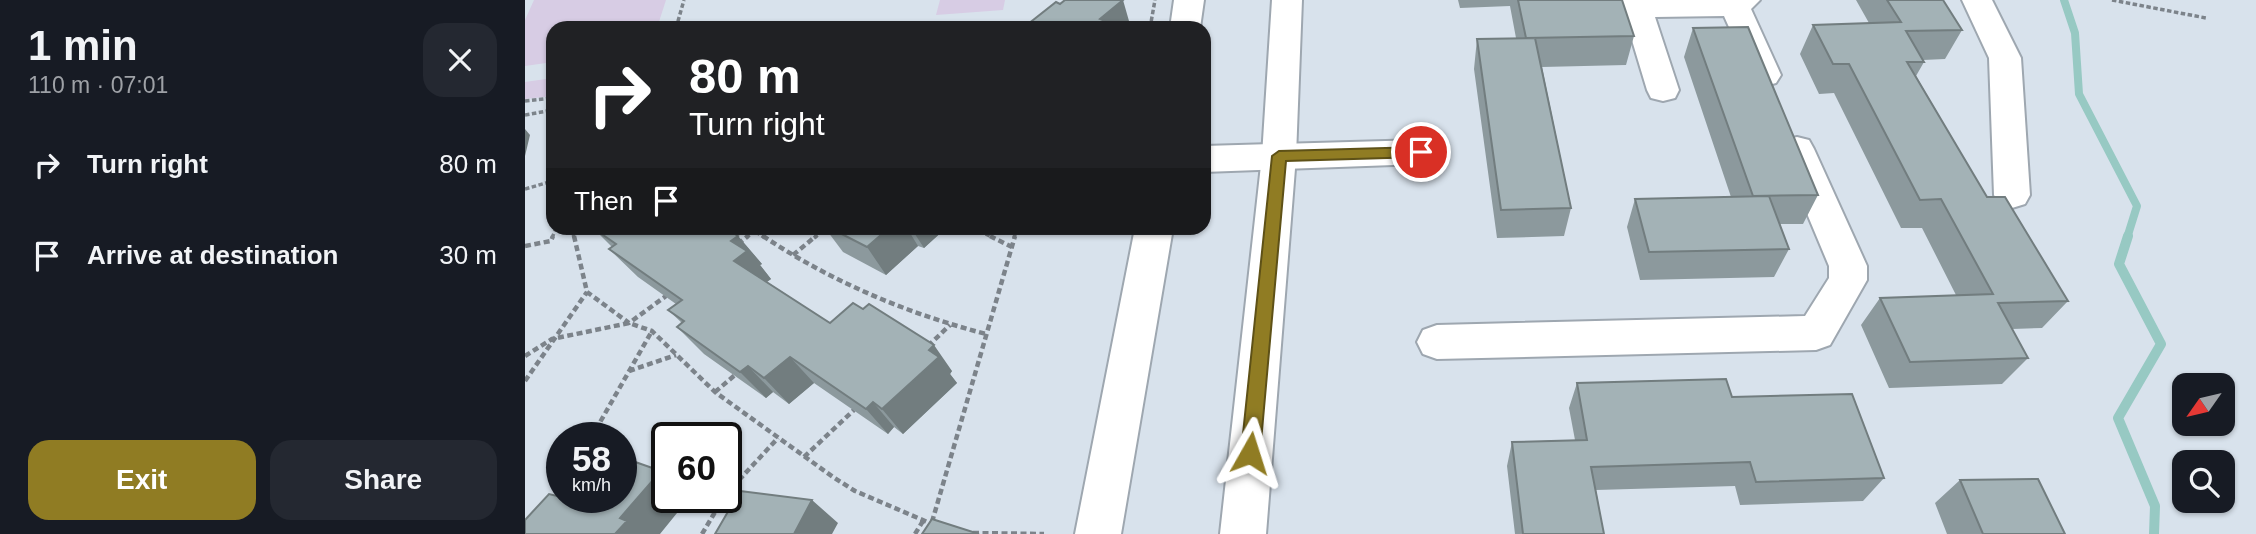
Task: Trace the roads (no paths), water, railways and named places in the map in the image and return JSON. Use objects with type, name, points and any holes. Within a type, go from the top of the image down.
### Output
[{"type":"main road","points":[[1186,21],[1189,0]]},
{"type":"main road","points":[[1243,534],[1280,143],[1287,0]]},
{"type":"main road","points":[[1977,0],[2005,58],[2012,195]]},
{"type":"main road","points":[[1437,342],[1816,333],[1848,280],[1848,266],[1781,112],[1740,3],[1561,9]]},
{"type":"main road","points":[[1637,8],[1663,90]]},
{"type":"main road","points":[[1211,136],[1280,143],[1420,139]]},
{"type":"main road","points":[[1211,158],[1280,143]]},
{"type":"main road","points":[[1098,534],[1153,235]]},
{"type":"waterway","points":[[2064,0],[2075,33],[2079,94],[2137,206],[2127,238]]},
{"type":"waterway","points":[[2128,236],[2119,264],[2161,344],[2118,418],[2155,506],[2154,534]]}]
